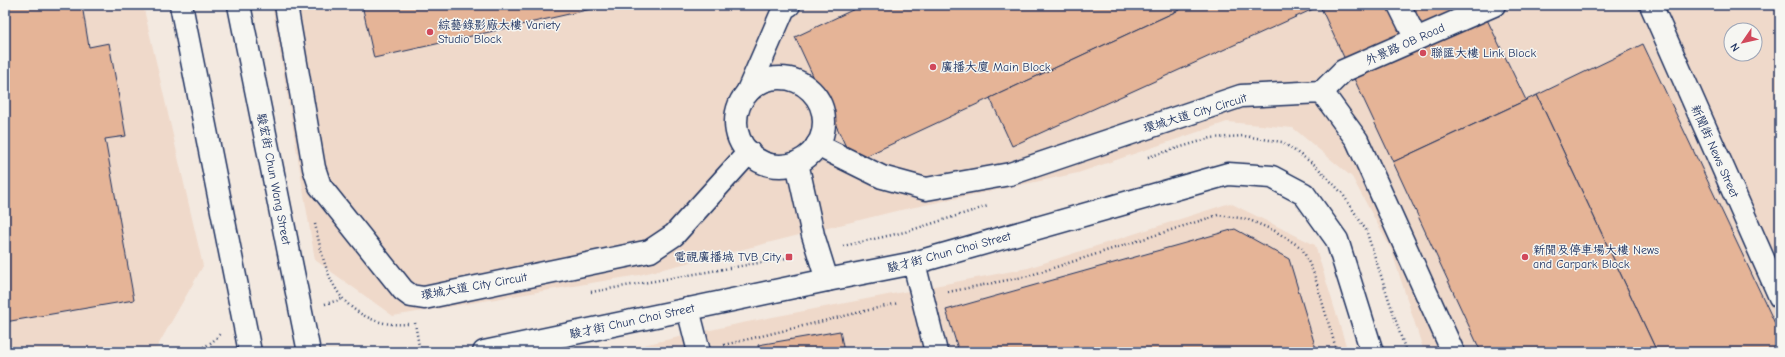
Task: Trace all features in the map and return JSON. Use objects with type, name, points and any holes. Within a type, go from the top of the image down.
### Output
[{"type":"street","points":[[181,5],[250,352]]},
{"type":"street","name":"駿宏街 Chun Wang Street","points":[[239,5],[309,352]]},
{"type":"street","name":"環城大道 City Circuit","points":[[286,5],[314,168],[320,186],[403,290],[411,296],[424,298],[650,251],[674,235],[749,152]]},
{"type":"street","points":[[747,93],[755,86],[776,78],[796,82],[806,87],[820,104],[824,114],[822,136],[817,146],[808,156],[797,163],[784,166],[771,165],[759,161],[749,152],[738,134],[736,123],[741,102],[747,93],[784,8],[789,5]]},
{"type":"street","points":[[1399,5],[1416,40]]},
{"type":"street","name":"外景路 OB Road","points":[[1322,92],[1343,71],[1494,5]]},
{"type":"street","name":"新聞街 News Street","points":[[1650,5],[1780,297]]},
{"type":"street","points":[[1322,92],[1357,140],[1453,352]]},
{"type":"street","name":"環城大道 City Circuit","points":[[817,146],[882,177],[926,189],[1010,174],[1241,96],[1322,92]]},
{"type":"street","points":[[797,163],[813,235],[827,280]]},
{"type":"street","name":"駿才街 Chun Choi Street","points":[[484,352],[914,263],[1228,174],[1272,177],[1304,194],[1337,240],[1372,352]]},
{"type":"street","points":[[914,263],[936,352]]},
{"type":"street","points":[[688,309],[699,351]]},
{"type":"path","points":[[699,351],[923,298],[1028,276],[1218,215],[1247,219],[1275,231],[1302,248],[1314,274],[1337,352]]},
{"type":"path","points":[[342,299],[356,312],[378,322],[394,325],[415,323],[420,352]]},
{"type":"path","points":[[188,352],[199,349],[200,352]]},
{"type":"shaded area","points":[[5,5],[143,5],[203,266],[157,347],[136,352],[5,352]]},
{"type":"shaded area","name":"電視廣播城 TVB City","points":[[272,5],[1780,5],[1780,352],[1424,352],[1391,249],[1352,177],[1293,128],[1227,122],[1078,173],[896,211],[639,275],[393,316],[315,260]]},
{"type":"shaded area","points":[[1230,203],[1315,245],[1348,352],[612,352],[742,323],[1028,268]]},
{"type":"building","points":[[5,5],[82,5],[89,47],[109,43],[126,136],[105,139],[134,300],[5,322]]},
{"type":"building","name":"綜藝錄影廠大樓 Variety Studio Block","points":[[362,5],[609,5],[374,58]]},
{"type":"building","name":"廣播大廈 Main Block","points":[[863,5],[1190,5],[853,162],[795,37]]},
{"type":"building","name":"廣播大廈 Main Block","points":[[1190,5],[1322,5],[1012,146],[990,98]]},
{"type":"building","name":"聯匯大樓 Link Block","points":[[1480,5],[1526,100],[1393,162],[1320,6]]},
{"type":"building","name":"新聞及停車場大樓 News and Carpark Block","points":[[1643,44],[1780,334],[1780,352],[1657,352],[1537,95]]},
{"type":"building","name":"新聞及停車場大樓 News and Carpark Block","points":[[1537,95],[1657,352],[1481,352],[1393,162]]},
{"type":"building","points":[[1235,229],[1289,259],[1317,352],[959,352],[946,310]]},
{"type":"building","points":[[840,331],[844,352],[759,352],[758,345]]},
{"type":"place","name":"綜藝錄影廠大樓 Variety Studio Block","points":[[430,32]]},
{"type":"place","name":"聯匯大樓 Link Block","points":[[1423,53]]},
{"type":"place","name":"廣播大廈 Main Block","points":[[933,67]]},
{"type":"place","name":"電視廣播城 TVB City","points":[[789,257]]},
{"type":"place","name":"新聞及停車場大樓 News and Carpark Block","points":[[1525,257]]}]
